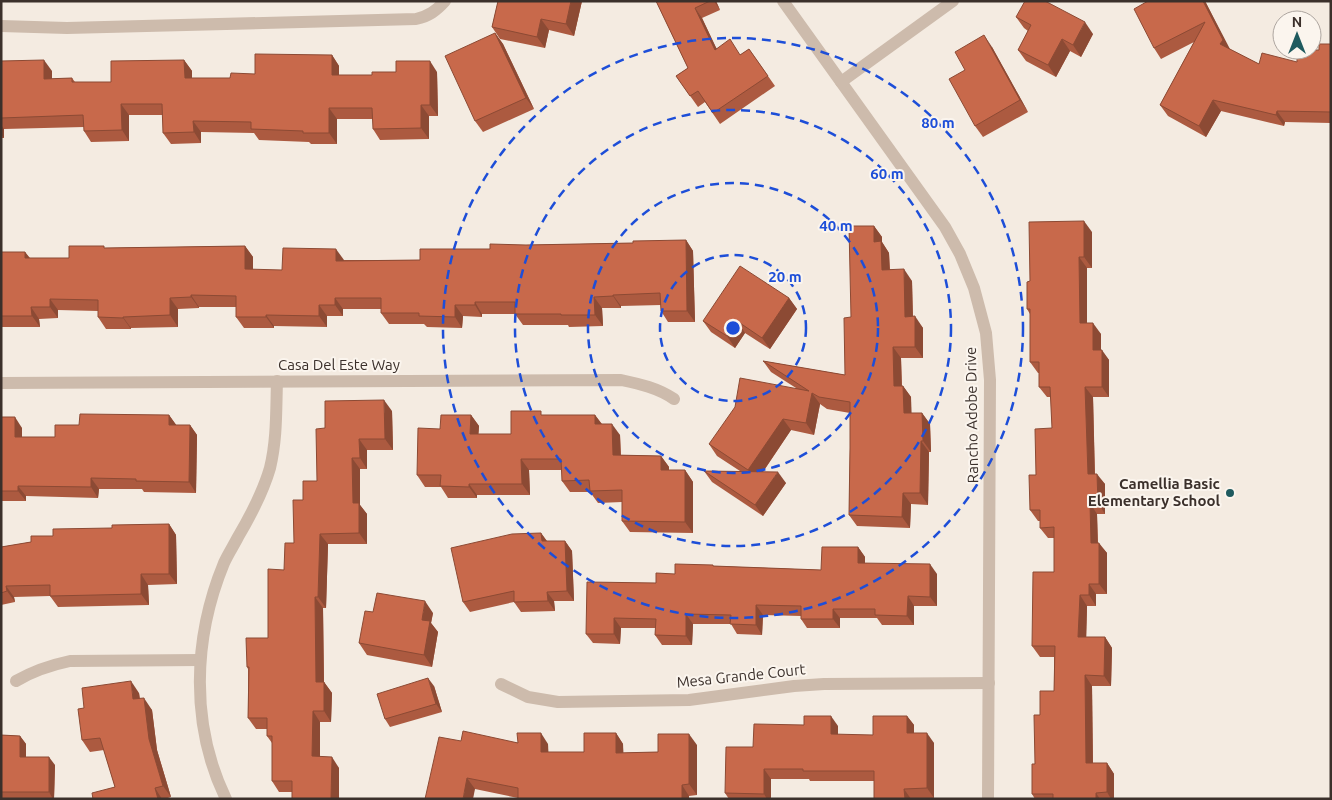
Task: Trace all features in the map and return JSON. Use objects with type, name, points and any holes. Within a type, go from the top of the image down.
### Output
[{"type":"street","points":[[1,26],[67,28],[416,19],[428,16],[438,10],[444,1]]},
{"type":"street","name":"Rancho Adobe Drive","points":[[783,1],[945,227],[960,254],[974,288],[986,333],[990,380],[988,799]]},
{"type":"street","points":[[841,82],[953,1]]},
{"type":"street","name":"Casa Del Este Way","points":[[1,383],[621,380],[645,385],[674,399]]},
{"type":"street","points":[[226,799],[219,785],[206,742],[200,708],[200,660],[209,604],[224,562],[256,504],[269,469],[276,440],[277,381]]},
{"type":"street","points":[[16,682],[49,666],[70,661],[200,660]]},
{"type":"street","name":"Mesa Grande Court","points":[[501,684],[528,697],[558,702],[689,700],[794,686],[824,684],[989,683]]},
{"type":"building","points":[[498,1],[571,1],[566,24],[541,19],[537,37],[492,27]]},
{"type":"building","points":[[656,1],[710,1],[695,8],[715,50],[730,39],[740,55],[749,49],[768,76],[713,113],[698,91],[690,96],[676,76],[688,68]]},
{"type":"building","points":[[1025,1],[1045,1],[1085,22],[1073,45],[1062,39],[1048,65],[1018,50],[1031,25],[1016,17]]},
{"type":"building","points":[[1148,1],[1203,1],[1223,40],[1220,44],[1259,64],[1262,53],[1272,56],[1272,60],[1297,62],[1297,60],[1322,60],[1322,44],[1331,44],[1331,112],[1277,111],[1276,115],[1213,100],[1199,126],[1160,105],[1205,22],[1154,48],[1134,9]]},
{"type":"building","points":[[495,33],[526,98],[475,121],[445,56]]},
{"type":"building","points":[[984,35],[1020,100],[975,126],[949,79],[965,70],[955,52]]},
{"type":"building","points":[[255,54],[332,55],[332,75],[372,75],[372,72],[396,72],[396,61],[430,61],[430,105],[421,105],[421,128],[373,129],[372,108],[329,108],[329,133],[251,129],[251,122],[193,121],[194,132],[163,133],[162,104],[121,104],[122,130],[84,131],[83,115],[1,118],[1,61],[44,60],[44,79],[72,78],[72,82],[111,82],[111,61],[184,60],[185,78],[230,78],[231,73],[255,74]]},
{"type":"building","points":[[1084,221],[1084,257],[1079,257],[1080,323],[1093,323],[1093,350],[1102,350],[1102,387],[1085,387],[1088,474],[1097,474],[1098,503],[1090,503],[1091,543],[1099,543],[1099,584],[1089,584],[1089,595],[1080,595],[1078,637],[1105,637],[1104,676],[1085,675],[1086,763],[1107,763],[1107,792],[1096,793],[1096,799],[1053,799],[1053,794],[1032,794],[1032,764],[1035,764],[1034,715],[1040,715],[1040,691],[1054,691],[1055,646],[1032,646],[1033,572],[1054,572],[1054,527],[1040,528],[1040,510],[1030,510],[1029,475],[1036,475],[1035,429],[1052,428],[1050,387],[1039,387],[1039,362],[1030,362],[1030,309],[1027,309],[1027,282],[1030,281],[1029,222]]},
{"type":"building","points":[[849,226],[874,226],[874,242],[881,241],[882,270],[904,269],[905,317],[915,316],[915,347],[893,347],[894,386],[903,386],[904,413],[922,413],[923,441],[921,441],[920,493],[903,493],[902,517],[849,515],[850,402],[819,397],[812,393],[806,423],[783,419],[748,470],[709,444],[735,407],[740,378],[809,391],[763,361],[845,375],[844,318],[851,317]]},
{"type":"building","points":[[686,240],[687,311],[661,311],[660,293],[594,297],[595,315],[515,314],[515,302],[475,302],[475,305],[455,305],[455,317],[419,316],[419,313],[381,313],[381,298],[335,298],[335,305],[319,305],[319,316],[266,315],[266,317],[236,317],[236,296],[191,295],[191,297],[170,298],[170,315],[123,318],[98,317],[98,300],[50,299],[50,307],[31,307],[32,316],[1,316],[1,252],[25,252],[25,258],[69,258],[69,246],[104,246],[104,248],[245,246],[245,269],[282,270],[283,248],[336,249],[336,261],[420,260],[420,249],[490,249],[490,244],[633,243],[633,241]]},
{"type":"building","points":[[740,266],[789,298],[762,338],[737,321],[727,336],[703,321]]},
{"type":"building","points":[[384,400],[385,439],[359,439],[360,458],[352,458],[353,503],[359,503],[359,533],[320,534],[318,597],[315,597],[316,682],[324,682],[324,711],[313,711],[312,756],[332,757],[331,799],[292,799],[292,781],[272,781],[272,736],[267,736],[267,718],[248,718],[249,667],[247,667],[246,638],[268,638],[268,569],[284,570],[285,543],[294,543],[293,500],[303,500],[303,481],[317,481],[316,429],[325,428],[325,401]]},
{"type":"building","points":[[511,411],[541,411],[541,415],[595,415],[595,424],[612,424],[613,455],[661,456],[661,470],[685,470],[685,522],[622,521],[622,490],[590,491],[589,480],[562,481],[561,459],[521,459],[522,484],[469,484],[469,487],[440,486],[441,475],[417,475],[418,428],[440,429],[441,415],[471,415],[470,434],[511,434]]},
{"type":"building","points":[[80,414],[169,415],[169,425],[190,425],[189,482],[91,478],[91,487],[18,486],[18,491],[1,491],[1,417],[15,417],[15,437],[55,437],[55,425],[79,425]]},
{"type":"building","points":[[704,471],[778,472],[755,505]]},
{"type":"building","points":[[169,524],[169,574],[141,574],[141,594],[50,596],[50,585],[6,586],[7,591],[1,593],[1,547],[31,542],[31,536],[53,536],[53,529],[112,528],[112,525]]},
{"type":"building","points":[[541,533],[542,541],[565,541],[567,591],[547,592],[548,601],[514,602],[514,591],[463,602],[451,548],[512,534]]},
{"type":"building","points":[[822,547],[858,547],[858,563],[930,564],[930,597],[908,596],[907,616],[875,615],[875,609],[833,609],[833,619],[801,619],[801,606],[756,605],[756,625],[730,624],[731,615],[686,614],[686,636],[655,635],[656,619],[614,618],[614,634],[586,634],[587,582],[656,583],[656,573],[675,574],[675,564],[821,570]]},
{"type":"building","points":[[377,593],[425,601],[422,620],[430,621],[424,655],[359,643],[365,611],[373,612]]},
{"type":"building","points":[[428,678],[436,704],[385,719],[377,694]]},
{"type":"building","points":[[131,681],[133,699],[144,698],[149,739],[163,786],[155,788],[158,799],[93,799],[92,793],[115,787],[100,738],[82,740],[78,709],[84,708],[82,688]]},
{"type":"building","points":[[804,716],[831,716],[831,734],[873,735],[873,716],[907,716],[907,733],[927,733],[927,788],[904,789],[905,799],[874,799],[874,771],[764,769],[764,794],[725,793],[726,747],[753,747],[754,724],[804,725]]},
{"type":"building","points":[[463,731],[518,743],[517,733],[541,733],[541,752],[584,752],[584,733],[616,733],[616,753],[658,752],[658,734],[689,734],[689,784],[682,785],[682,799],[518,799],[518,788],[467,778],[463,799],[425,799],[439,737],[461,741]]},
{"type":"building","points":[[1,735],[20,736],[20,757],[49,757],[49,792],[1,792]]},
{"type":"place","name":"Camellia Basic Elementary School","points":[[1230,493]]}]
